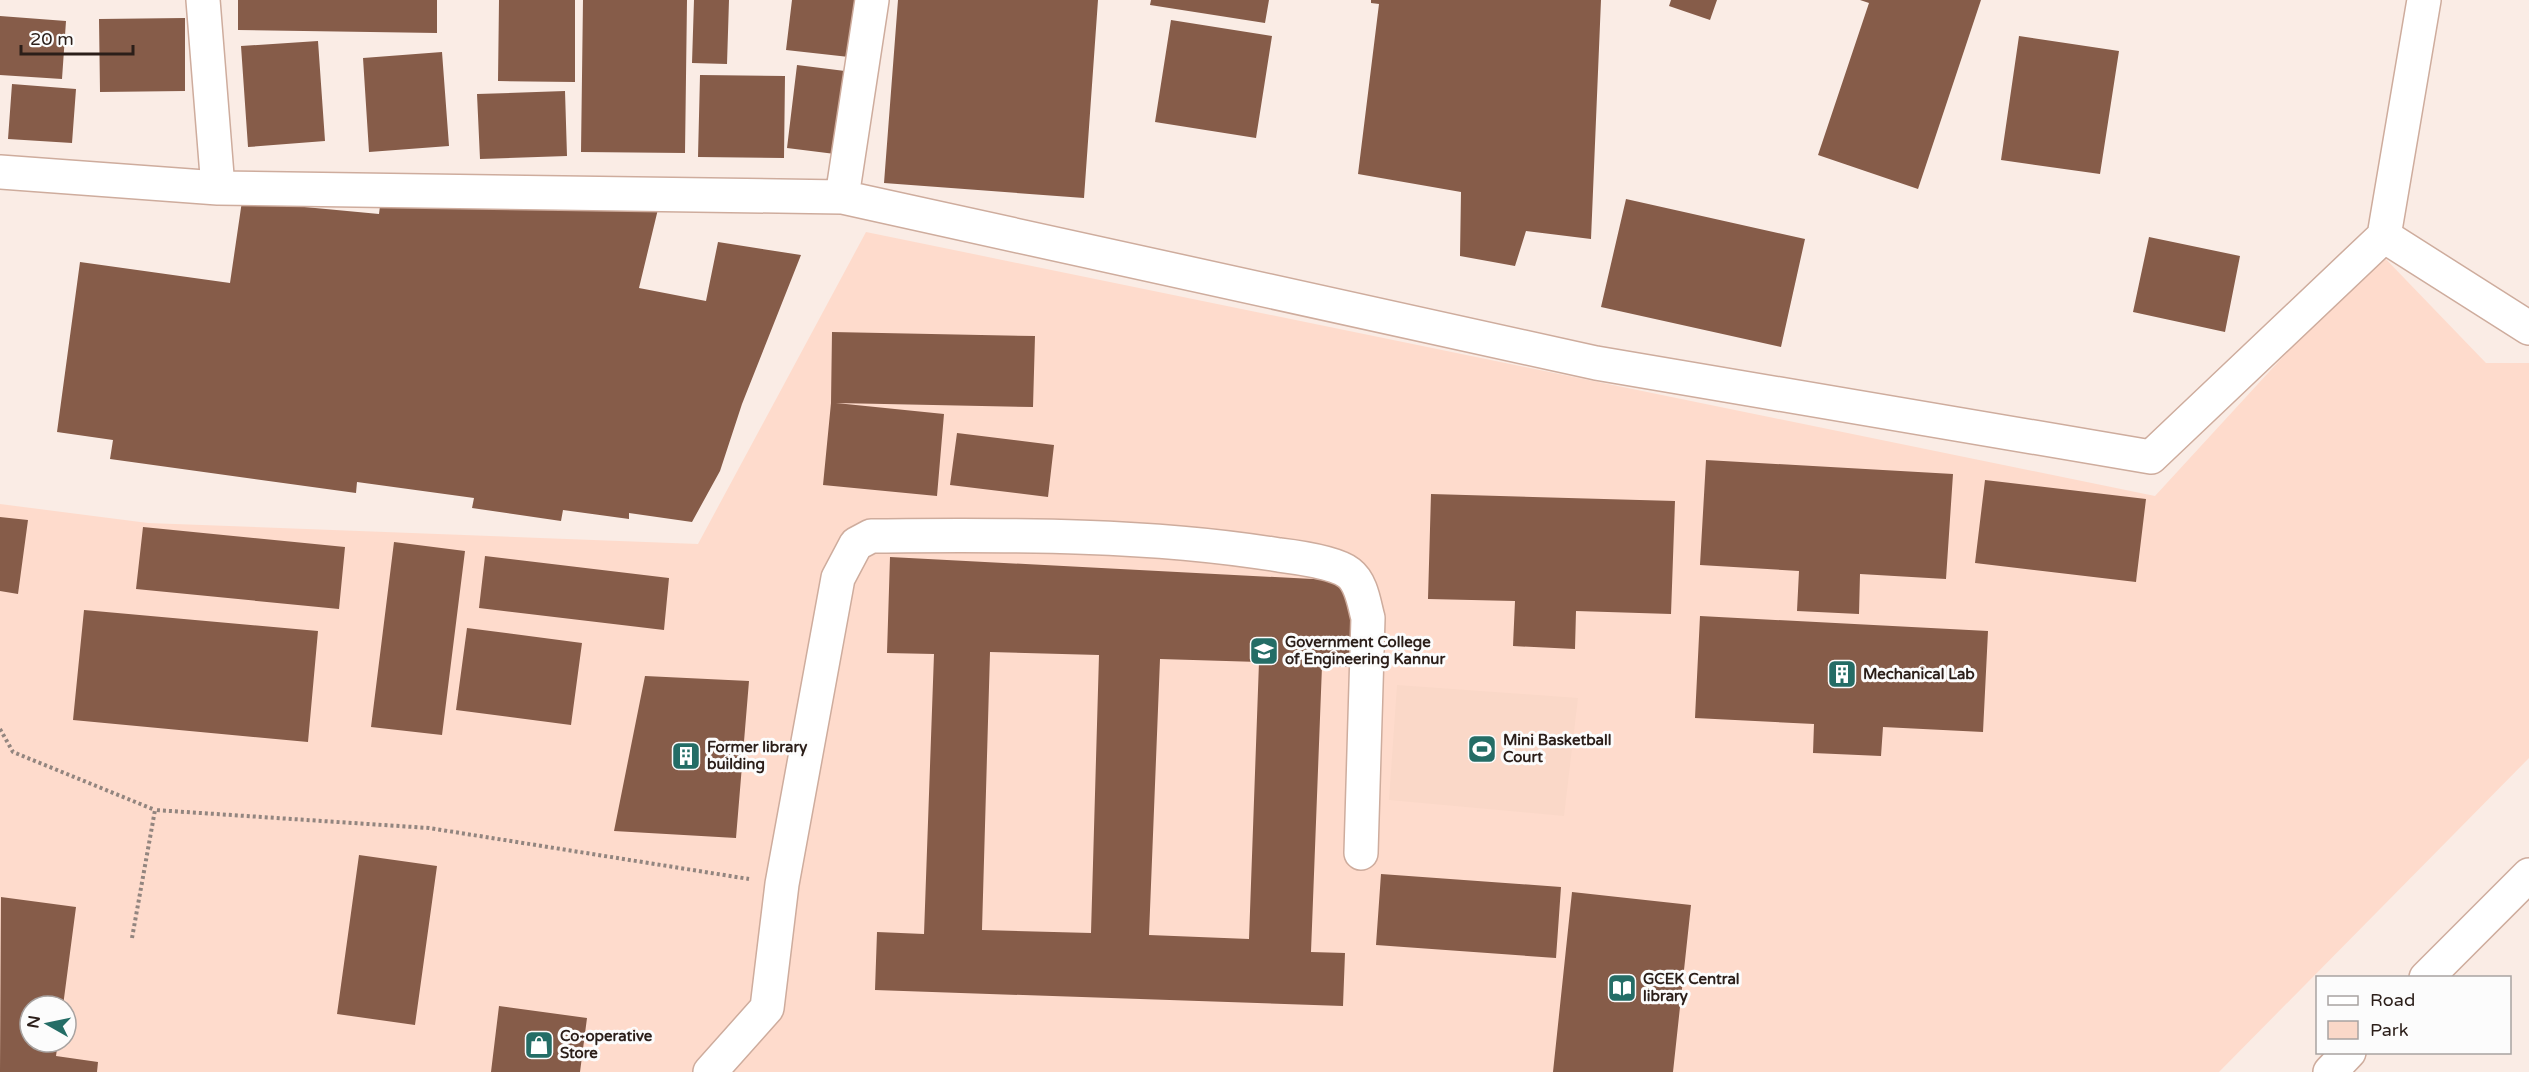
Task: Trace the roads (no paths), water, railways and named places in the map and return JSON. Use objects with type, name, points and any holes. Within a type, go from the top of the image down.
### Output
[{"type":"street","points":[[203,0],[218,188]]},
{"type":"street","points":[[842,197],[872,0]]},
{"type":"street","points":[[0,172],[218,188],[842,197],[1596,363],[2151,457],[2384,236],[2424,0]]},
{"type":"street","points":[[2384,236],[2529,328]]},
{"type":"street","points":[[710,1072],[766,1008],[782,884],[838,578],[856,544],[871,536],[986,535],[1153,542],[1301,558],[1349,573],[1360,587],[1368,618],[1360,853]]},
{"type":"street","points":[[2428,976],[2529,876]]},
{"type":"street","points":[[2330,1072],[2348,1054]]},
{"type":"place","name":"Government College of Engineering Kannur","points":[[1264,651]]},
{"type":"place","name":"Mechanical Lab","points":[[1842,674]]},
{"type":"place","name":"Mini Basketball Court","points":[[1482,749]]},
{"type":"place","name":"Former library building","points":[[686,756]]},
{"type":"place","name":"GCEK Central library","points":[[1622,988]]},
{"type":"place","name":"Co-operative Store","points":[[539,1045]]}]
